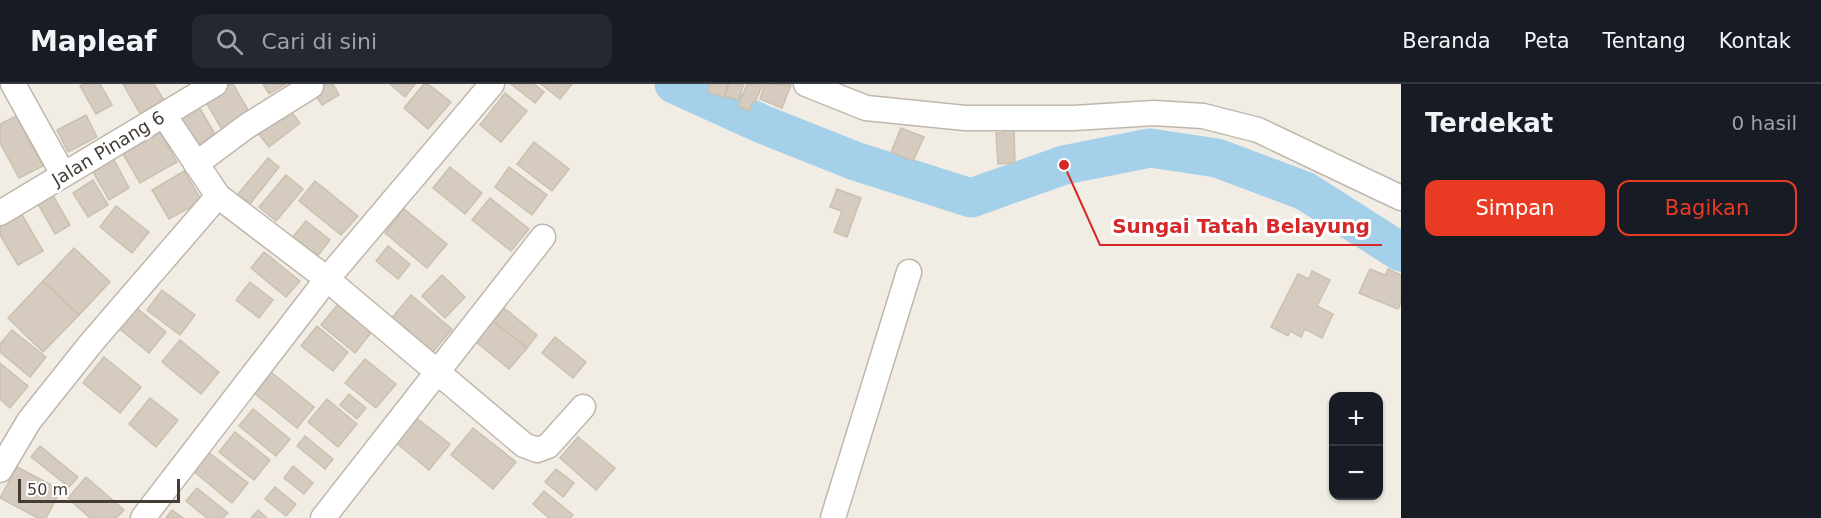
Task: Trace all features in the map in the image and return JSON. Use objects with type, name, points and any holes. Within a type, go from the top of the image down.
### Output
[{"type":"street","points":[[13,84],[63,174]]},
{"type":"street","name":"Jalan Pinang 6","points":[[0,213],[215,84]]},
{"type":"street","points":[[143,518],[327,279],[492,84]]},
{"type":"street","points":[[806,84],[866,108],[965,118],[1074,118],[1154,113],[1203,116],[1258,130],[1401,198]]},
{"type":"street","points":[[196,164],[247,126],[311,86]]},
{"type":"street","points":[[164,116],[218,196],[327,279],[524,445],[537,450],[548,446],[583,407]]},
{"type":"street","points":[[0,470],[30,421],[85,351],[218,196]]},
{"type":"street","points":[[323,518],[543,237]]},
{"type":"street","points":[[833,518],[909,272]]},
{"type":"building","points":[[100,84],[112,105],[96,114],[80,86]]},
{"type":"building","points":[[123,84],[154,84],[165,102],[141,115]]},
{"type":"building","points":[[229,84],[233,84],[251,115],[223,131],[204,99]]},
{"type":"building","points":[[263,84],[286,84],[269,94]]},
{"type":"building","points":[[320,84],[333,84],[339,95],[322,105],[312,89]]},
{"type":"building","points":[[390,84],[415,84],[405,97]]},
{"type":"building","points":[[424,84],[428,84],[451,102],[428,129],[404,108]]},
{"type":"building","points":[[511,84],[534,84],[544,92],[535,103]]},
{"type":"building","points":[[541,84],[572,84],[560,99]]},
{"type":"building","points":[[710,84],[728,84],[724,97],[707,92]]},
{"type":"building","points":[[729,84],[744,84],[738,100],[725,96]]},
{"type":"building","points":[[747,84],[763,84],[749,111],[738,106]]},
{"type":"building","points":[[765,84],[791,85],[782,108],[760,99]]},
{"type":"building","points":[[505,93],[527,111],[501,142],[480,125]]},
{"type":"building","points":[[195,100],[215,134],[192,148],[172,113]]},
{"type":"building","points":[[286,105],[300,123],[269,147],[255,129]]},
{"type":"building","points":[[86,115],[97,137],[68,152],[57,130]]},
{"type":"building","points":[[16,116],[43,166],[19,178],[0,143],[0,124]]},
{"type":"building","points":[[1003,127],[1014,127],[1015,163],[998,164],[996,133],[1003,133]]},
{"type":"building","points":[[901,128],[924,137],[913,161],[891,152]]},
{"type":"building","points":[[160,132],[177,162],[140,183],[123,154]]},
{"type":"building","points":[[534,142],[569,169],[552,191],[517,164]]},
{"type":"building","points":[[113,158],[129,188],[109,200],[92,170]]},
{"type":"building","points":[[268,158],[279,167],[250,204],[238,194]]},
{"type":"building","points":[[450,167],[482,193],[465,214],[433,188]]},
{"type":"building","points":[[509,167],[547,195],[532,215],[495,187]]},
{"type":"building","points":[[184,171],[202,201],[169,219],[152,190]]},
{"type":"building","points":[[286,175],[303,189],[276,221],[259,207]]},
{"type":"building","points":[[93,180],[108,205],[88,217],[73,193]]},
{"type":"building","points":[[315,181],[358,216],[341,235],[299,201]]},
{"type":"building","points":[[837,189],[861,198],[847,237],[834,232],[842,211],[830,207]]},
{"type":"building","points":[[52,194],[70,225],[55,234],[37,202]]},
{"type":"building","points":[[490,198],[529,229],[511,251],[472,220]]},
{"type":"building","points":[[116,206],[149,232],[132,253],[100,227]]},
{"type":"building","points":[[404,209],[447,244],[427,268],[385,233]]},
{"type":"building","points":[[21,213],[43,251],[18,265],[0,235],[0,225]]},
{"type":"building","points":[[306,221],[330,240],[316,258],[292,238]]},
{"type":"building","points":[[388,246],[410,264],[398,279],[376,261]]},
{"type":"building","points":[[74,248],[110,282],[79,315],[43,281]]},
{"type":"building","points":[[264,252],[300,281],[286,297],[251,268]]},
{"type":"building","points":[[1370,269],[1385,275],[1388,269],[1401,275],[1401,302],[1398,309],[1359,293]]},
{"type":"building","points":[[1312,271],[1330,280],[1317,306],[1333,314],[1322,338],[1305,329],[1301,337],[1290,331],[1288,336],[1271,327],[1298,274],[1309,279]]},
{"type":"building","points":[[442,275],[465,297],[445,318],[422,296]]},
{"type":"building","points":[[43,281],[79,315],[43,352],[8,318]]},
{"type":"building","points":[[250,282],[273,300],[259,318],[236,300]]},
{"type":"building","points":[[162,290],[195,315],[180,335],[147,310]]},
{"type":"building","points":[[411,295],[452,329],[432,353],[391,319]]},
{"type":"building","points":[[339,303],[373,330],[355,353],[321,325]]},
{"type":"building","points":[[133,305],[166,332],[149,353],[116,326]]},
{"type":"building","points":[[504,308],[537,335],[527,348],[493,321]]},
{"type":"building","points":[[493,321],[527,348],[509,369],[476,342]]},
{"type":"building","points":[[317,326],[348,352],[333,371],[301,346]]},
{"type":"building","points":[[12,330],[46,357],[30,377],[0,352],[0,344]]},
{"type":"building","points":[[555,337],[586,362],[573,378],[542,353]]},
{"type":"building","points":[[180,340],[219,372],[201,394],[162,362]]},
{"type":"building","points":[[104,357],[141,387],[120,413],[83,383]]},
{"type":"building","points":[[365,359],[396,384],[376,408],[345,383]]},
{"type":"building","points":[[0,363],[28,386],[10,408],[0,399]]},
{"type":"building","points":[[271,372],[314,407],[297,428],[254,393]]},
{"type":"building","points":[[349,394],[366,408],[357,419],[340,405]]},
{"type":"building","points":[[150,398],[178,420],[156,447],[129,424]]},
{"type":"building","points":[[327,399],[357,424],[338,447],[308,422]]},
{"type":"building","points":[[253,409],[290,439],[276,456],[239,426]]},
{"type":"building","points":[[414,416],[450,444],[429,470],[394,441]]},
{"type":"building","points":[[473,428],[516,462],[493,489],[451,455]]},
{"type":"building","points":[[235,432],[270,460],[254,480],[219,452]]},
{"type":"building","points":[[305,436],[333,459],[325,469],[297,446]]},
{"type":"building","points":[[578,437],[615,468],[596,490],[560,458]]},
{"type":"building","points":[[40,446],[78,477],[69,487],[31,457]]},
{"type":"building","points":[[208,452],[248,483],[232,503],[193,471]]},
{"type":"building","points":[[293,466],[313,483],[304,494],[284,478]]},
{"type":"building","points":[[17,467],[61,490],[46,518],[38,518],[0,498]]},
{"type":"building","points":[[556,469],[574,483],[563,497],[545,482]]},
{"type":"building","points":[[86,477],[124,510],[116,518],[90,518],[68,498]]},
{"type":"building","points":[[275,487],[296,504],[286,516],[265,499]]},
{"type":"building","points":[[197,488],[228,513],[223,518],[207,518],[186,501]]},
{"type":"building","points":[[544,491],[573,515],[570,518],[549,518],[533,504]]},
{"type":"building","points":[[172,510],[183,518],[166,518]]},
{"type":"building","points":[[258,510],[267,518],[251,518]]},
{"type":"waterway","points":[[674,84],[762,124],[855,161],[971,198],[1064,165],[1150,148],[1217,158],[1305,191],[1401,252]]},
{"type":"place","name":"Sungai Tatah Belayung","points":[[1064,165]]}]
